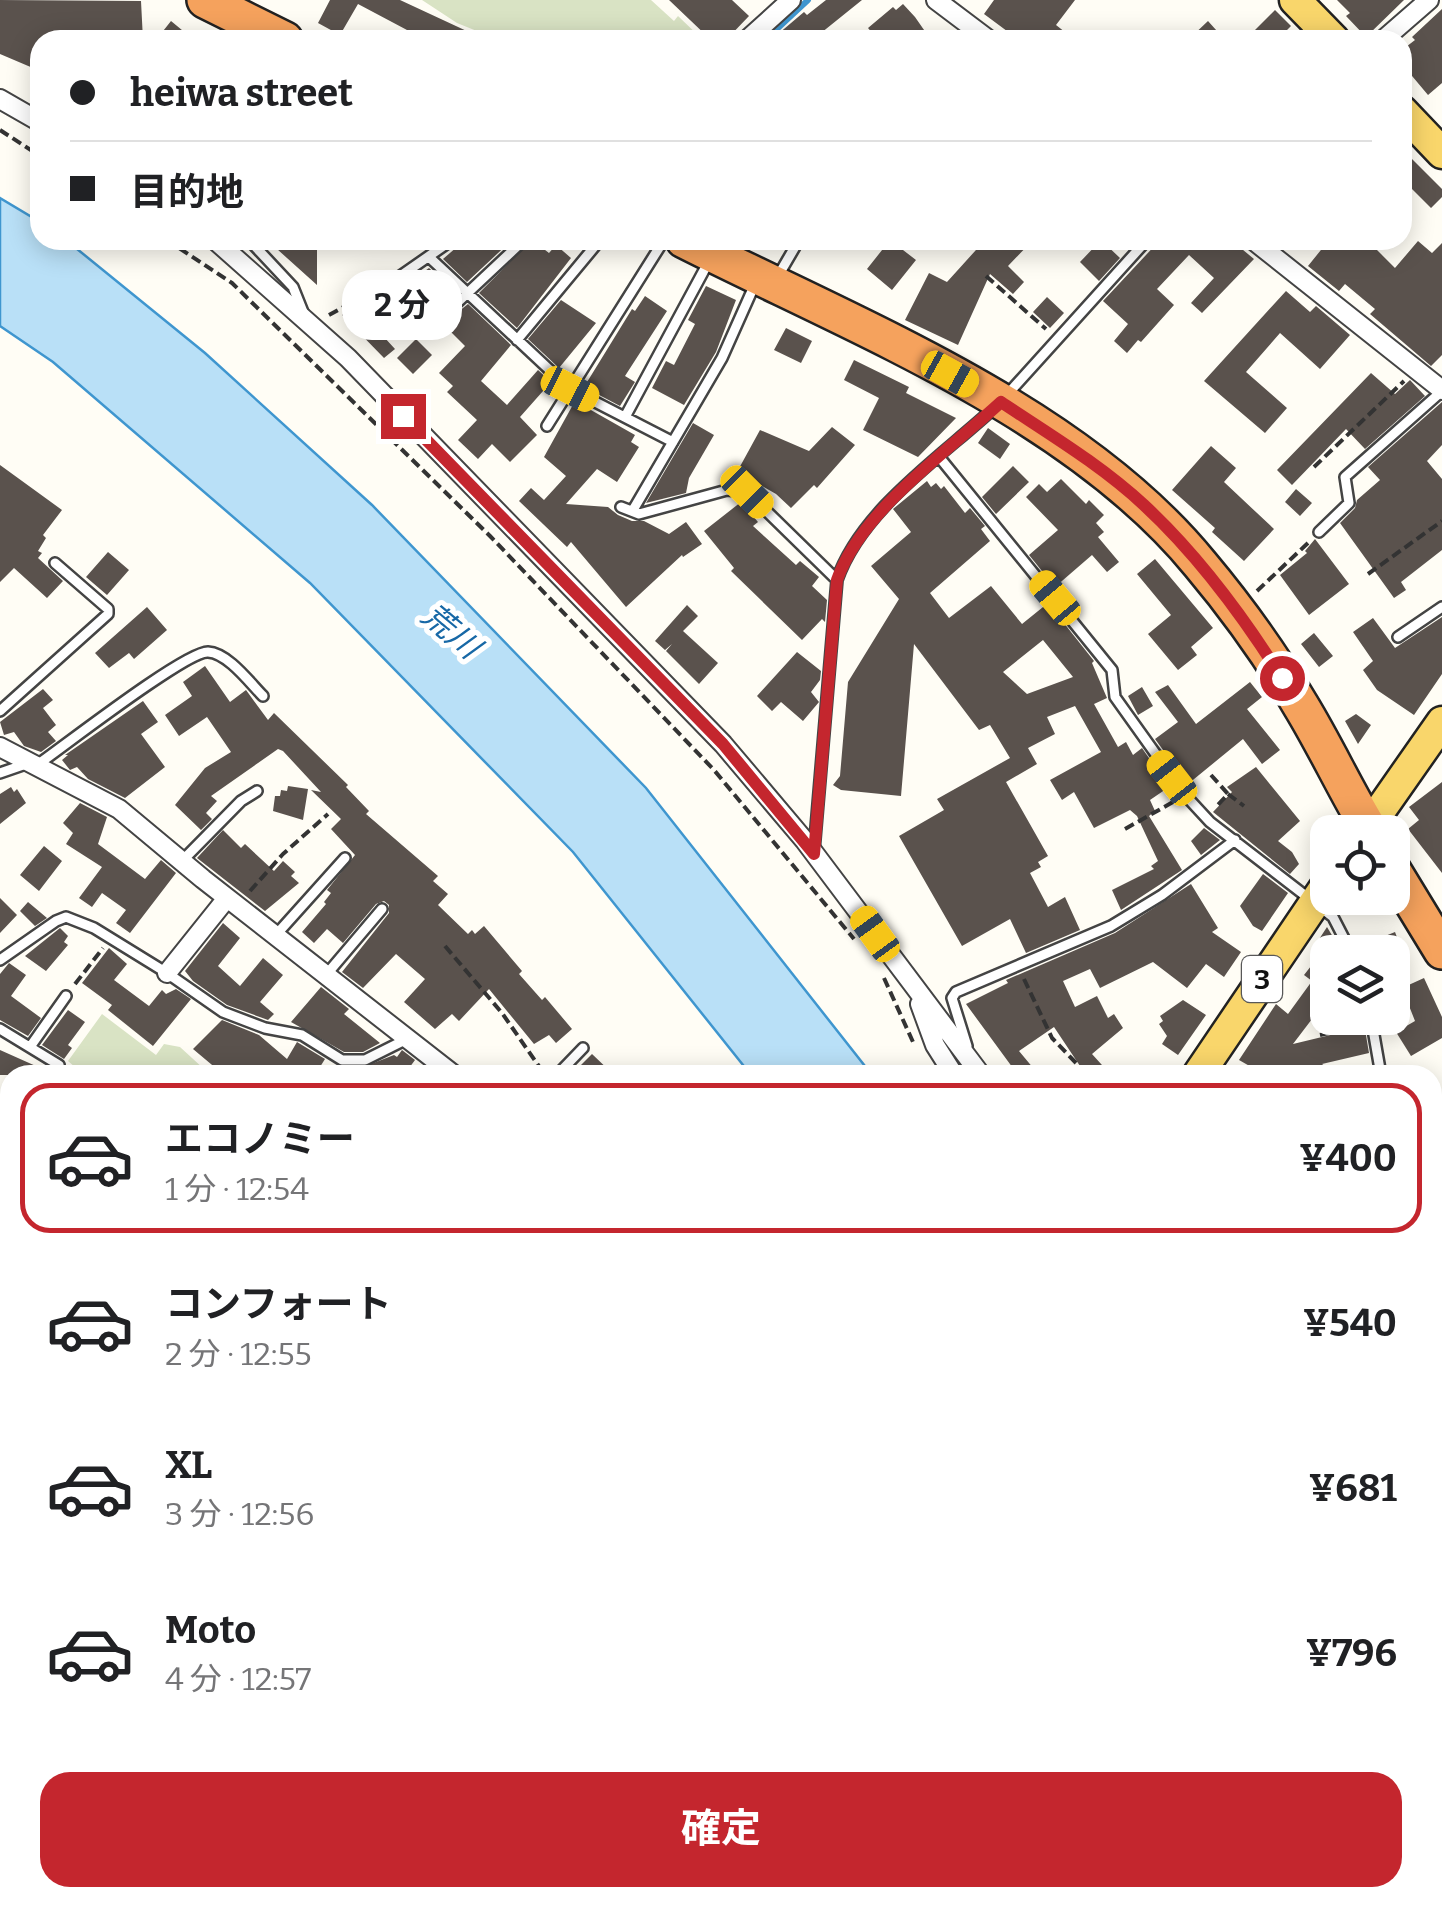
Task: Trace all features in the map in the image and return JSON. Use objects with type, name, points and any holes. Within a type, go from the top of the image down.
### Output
[{"type":"highway","points":[[205,0],[265,30]]},
{"type":"highway","points":[[704,250],[1001,402],[1074,450],[1142,504],[1199,562],[1236,611],[1301,706],[1359,815]]},
{"type":"highway","points":[[1410,899],[1442,951]]},
{"type":"main road","points":[[1295,0],[1324,30]]},
{"type":"main road","points":[[1412,121],[1442,152]]},
{"type":"main road","points":[[1379,815],[1442,722]]},
{"type":"main road","name":"3","points":[[1205,1065],[1310,908]]},
{"type":"street","points":[[758,30],[792,0]]},
{"type":"street","points":[[936,0],[976,30]]},
{"type":"street","points":[[1394,30],[1429,0]]},
{"type":"street","points":[[0,99],[30,116]]},
{"type":"street","points":[[226,250],[310,323],[723,744],[814,854],[973,1065]]},
{"type":"street","points":[[1266,250],[1442,390]]},
{"type":"street","points":[[0,746],[119,809],[441,1065]]},
{"type":"street","points":[[167,972],[232,902]]},
{"type":"street","points":[[914,988],[935,1045],[948,1065]]},
{"type":"lane","points":[[258,250],[292,288],[310,323]]},
{"type":"lane","points":[[398,277],[438,250]]},
{"type":"lane","points":[[442,316],[513,250]]},
{"type":"lane","points":[[517,340],[592,250]]},
{"type":"lane","points":[[547,426],[658,250]]},
{"type":"lane","points":[[626,418],[697,250]]},
{"type":"lane","points":[[632,510],[765,281],[791,250]]},
{"type":"lane","points":[[814,854],[837,580],[843,562],[901,489],[1001,402],[1138,250]]},
{"type":"lane","points":[[429,256],[570,389],[672,442]]},
{"type":"lane","points":[[1319,532],[1349,503],[1345,477],[1442,390]]},
{"type":"lane","points":[[940,458],[1112,670],[1115,697],[1184,795],[1235,840],[1310,887]]},
{"type":"lane","points":[[621,507],[639,514],[727,490],[747,492],[837,580]]},
{"type":"lane","points":[[0,712],[108,614],[108,609],[56,563]]},
{"type":"lane","points":[[1398,637],[1442,607]]},
{"type":"lane","points":[[0,773],[34,764],[200,654],[220,656],[263,696]]},
{"type":"lane","points":[[182,861],[241,801],[257,791]]},
{"type":"lane","points":[[976,1065],[952,998],[956,992],[1136,912],[1235,840]]},
{"type":"lane","points":[[275,936],[345,858]]},
{"type":"lane","points":[[326,975],[382,909]]},
{"type":"lane","points":[[0,960],[66,917],[167,972],[222,1012],[265,1028],[302,1035],[349,1062],[365,1060],[406,1039]]},
{"type":"lane","points":[[30,1047],[66,996]]},
{"type":"lane","points":[[0,1029],[59,1065]]},
{"type":"lane","points":[[1374,1035],[1379,1065]]},
{"type":"lane","points":[[567,1065],[583,1048]]},
{"type":"path","points":[[0,130],[30,150]]},
{"type":"path","points":[[182,250],[232,283],[490,536],[714,770],[857,943]]},
{"type":"path","points":[[986,276],[1056,338]]},
{"type":"path","points":[[310,323],[398,277]]},
{"type":"path","points":[[1314,467],[1416,369]]},
{"type":"path","points":[[1368,574],[1442,521]]},
{"type":"path","points":[[1236,611],[1319,532]]},
{"type":"path","points":[[1212,775],[1244,806]]},
{"type":"path","points":[[1206,817],[1228,794]]},
{"type":"path","points":[[1125,829],[1184,795]]},
{"type":"path","points":[[232,902],[328,814]]},
{"type":"path","points":[[66,996],[110,938]]},
{"type":"path","points":[[444,946],[502,1013],[539,1065]]},
{"type":"path","points":[[1018,966],[1052,1038],[1077,1064]]},
{"type":"path","points":[[881,972],[913,1042]]},
{"type":"green space","points":[[422,0],[651,0],[674,21],[678,16],[693,30],[474,30]]},
{"type":"green space","points":[[102,1014],[156,1055],[164,1044],[180,1047],[200,1065],[73,1065],[68,1061]]},
{"type":"water","name":"荒川","points":[[0,198],[30,216],[30,250],[78,250],[205,353],[372,505],[646,788],[864,1065],[743,1065],[573,852],[310,583],[53,362],[0,326]]},
{"type":"building","points":[[0,0],[141,1],[142,30],[30,30],[30,67],[0,54]]},
{"type":"building","points":[[330,0],[400,0],[464,30],[407,30],[358,4],[343,30],[331,30],[318,23]]},
{"type":"building","points":[[669,0],[732,0],[749,16],[736,30],[700,30]]},
{"type":"building","points":[[826,0],[862,0],[825,30],[783,30],[804,12],[807,15]]},
{"type":"building","points":[[994,0],[1075,0],[1056,25],[1062,30],[1006,30],[984,14]]},
{"type":"building","points":[[1337,0],[1404,0],[1373,30],[1359,30],[1346,16],[1350,13]]},
{"type":"building","points":[[903,4],[924,30],[868,28],[893,7],[896,10]]},
{"type":"building","points":[[1442,9],[1442,83],[1428,95],[1412,76],[1412,37]]},
{"type":"building","points":[[1275,10],[1291,26],[1287,30],[1255,30]]},
{"type":"building","points":[[171,21],[182,30],[164,30]]},
{"type":"building","points":[[1208,21],[1216,30],[1199,30]]},
{"type":"building","points":[[1412,159],[1442,189],[1442,197],[1431,208],[1412,189]]},
{"type":"building","points":[[1418,241],[1432,253],[1442,243],[1442,355],[1431,366],[1370,314],[1375,309],[1345,284],[1339,291],[1308,266],[1321,250],[1377,250],[1395,268]]},
{"type":"building","points":[[278,250],[317,250],[317,285]]},
{"type":"building","points":[[453,250],[501,250],[467,282],[443,259]]},
{"type":"building","points":[[522,250],[562,250],[571,258],[517,328],[479,293]]},
{"type":"building","points":[[882,250],[903,250],[916,260],[892,290],[867,269]]},
{"type":"building","points":[[976,250],[1023,250],[1008,266],[1024,282],[1013,294],[990,274],[958,345],[905,320],[929,273],[947,282]]},
{"type":"building","points":[[1091,250],[1112,250],[1120,258],[1099,281],[1080,262]]},
{"type":"building","points":[[1151,250],[1243,250],[1254,259],[1202,313],[1191,303],[1214,278],[1189,255],[1157,289],[1174,305],[1127,353],[1114,341],[1128,324],[1103,301]]},
{"type":"building","points":[[429,268],[456,293],[435,316],[404,286]]},
{"type":"building","points":[[706,286],[736,300],[716,352],[684,405],[652,388],[666,361],[674,365],[695,324],[688,320]]},
{"type":"building","points":[[1286,291],[1310,312],[1316,306],[1350,335],[1320,369],[1280,333],[1246,372],[1287,408],[1265,433],[1204,381]]},
{"type":"building","points":[[645,296],[667,311],[625,376],[635,382],[620,406],[584,387],[632,309],[635,311]]},
{"type":"building","points":[[1047,297],[1064,313],[1050,328],[1033,312]]},
{"type":"building","points":[[561,300],[596,323],[559,368],[528,339]]},
{"type":"building","points":[[353,304],[357,308],[360,305],[395,349],[384,358],[342,315]]},
{"type":"building","points":[[468,304],[511,345],[481,381],[507,405],[538,370],[551,382],[520,417],[537,435],[510,462],[492,444],[478,459],[458,440],[477,420],[447,392],[453,386],[439,373],[465,346],[443,324]]},
{"type":"building","points":[[786,328],[812,341],[801,363],[774,350]]},
{"type":"building","points":[[416,339],[432,355],[413,374],[397,358]]},
{"type":"building","points":[[854,360],[909,387],[906,393],[956,418],[918,457],[863,430],[879,398],[844,380]]},
{"type":"building","points":[[1371,373],[1395,394],[1410,380],[1425,396],[1365,449],[1346,429],[1292,485],[1277,470]]},
{"type":"building","points":[[575,401],[635,435],[631,442],[639,447],[617,482],[597,469],[566,504],[608,507],[618,515],[644,521],[669,534],[686,522],[702,544],[682,555],[626,607],[571,542],[567,547],[519,501],[531,488],[544,500],[566,476],[544,457]]},
{"type":"building","points":[[1442,402],[1442,445],[1427,461],[1442,479],[1442,550],[1401,582],[1406,590],[1394,598],[1340,523],[1355,508],[1357,500],[1380,480],[1368,467]]},
{"type":"building","points":[[693,423],[714,435],[689,478],[686,493],[646,503]]},
{"type":"building","points":[[832,427],[855,445],[817,488],[814,485],[791,508],[776,494],[737,472],[760,430],[809,451]]},
{"type":"building","points":[[988,428],[1010,444],[1000,459],[978,443]]},
{"type":"building","points":[[1211,446],[1236,468],[1224,482],[1274,529],[1244,561],[1212,532],[1215,528],[1172,490]]},
{"type":"building","points":[[0,465],[62,510],[43,535],[46,538],[38,551],[42,553],[38,558],[63,581],[47,598],[14,568],[0,582]]},
{"type":"building","points":[[1013,466],[1029,482],[996,514],[982,497]]},
{"type":"building","points":[[1061,479],[1086,504],[1089,500],[1104,515],[1096,523],[1104,532],[1098,537],[1119,562],[1107,572],[1092,555],[1055,587],[1029,555],[1058,530],[1026,497],[1039,484],[1047,492]]},
{"type":"building","points":[[927,481],[931,487],[936,483],[941,489],[944,486],[965,513],[970,508],[985,526],[981,529],[990,541],[930,593],[949,618],[991,586],[1022,624],[1048,603],[1094,661],[1107,698],[1094,704],[1118,747],[1126,742],[1133,755],[1142,748],[1169,787],[1150,800],[1155,811],[1149,816],[1182,870],[1121,910],[1112,890],[1154,869],[1151,866],[1158,861],[1137,816],[1130,810],[1094,828],[1074,792],[1062,800],[1050,780],[1101,752],[1075,706],[1047,717],[1055,734],[1028,748],[1037,764],[1006,782],[1048,856],[1038,862],[1041,867],[1030,873],[1048,907],[1065,897],[1080,930],[1026,953],[1010,919],[962,946],[899,836],[944,810],[937,799],[1010,758],[990,725],[979,730],[914,644],[901,796],[841,790],[833,785],[840,776],[848,682],[899,599],[871,566],[911,532],[893,509]],"holes":[[[1043,640],[1073,677],[1027,694],[1003,672]]]},
{"type":"building","points":[[1296,489],[1312,503],[1300,516],[1285,502]]},
{"type":"building","points":[[741,502],[758,522],[753,526],[796,565],[800,561],[819,577],[812,586],[827,600],[825,622],[822,619],[802,640],[731,571],[734,568],[704,531]]},
{"type":"building","points":[[1315,539],[1349,584],[1309,615],[1280,575],[1307,553]]},
{"type":"building","points":[[108,552],[129,570],[107,595],[86,577]]},
{"type":"building","points":[[1155,559],[1213,628],[1191,647],[1197,655],[1178,670],[1148,634],[1171,615],[1137,574]]},
{"type":"building","points":[[687,605],[698,616],[683,631],[718,663],[699,684],[666,651],[672,644],[665,650],[655,641]]},
{"type":"building","points":[[147,607],[167,630],[134,659],[129,653],[109,668],[95,653]]},
{"type":"building","points":[[1442,617],[1442,674],[1414,715],[1377,690],[1363,670],[1373,661],[1353,632],[1373,618],[1395,648]]},
{"type":"building","points":[[1314,633],[1333,656],[1319,667],[1301,644]]},
{"type":"building","points":[[797,652],[821,671],[811,692],[819,702],[803,721],[781,702],[772,711],[757,696]]},
{"type":"building","points":[[205,666],[230,702],[246,690],[268,720],[274,713],[348,785],[369,811],[366,814],[438,876],[433,881],[448,894],[438,905],[468,934],[472,930],[475,934],[484,926],[522,971],[519,974],[572,1029],[556,1043],[549,1035],[534,1044],[489,989],[459,1021],[452,1014],[435,1029],[404,1002],[425,979],[396,954],[363,988],[342,972],[389,913],[389,905],[384,901],[376,904],[343,943],[327,929],[314,943],[302,932],[326,904],[331,893],[327,890],[355,855],[331,829],[341,819],[311,790],[321,792],[283,751],[278,749],[211,796],[217,801],[206,813],[212,819],[201,830],[175,805],[205,768],[231,752],[207,717],[179,736],[165,715],[192,696],[183,682]]},
{"type":"building","points":[[1250,682],[1262,697],[1247,709],[1280,750],[1262,764],[1243,739],[1188,784],[1155,739],[1178,722],[1155,692],[1168,685],[1196,724]]},
{"type":"building","points":[[1142,687],[1153,706],[1138,715],[1128,696]]},
{"type":"building","points":[[43,689],[53,700],[43,708],[56,725],[48,732],[56,741],[41,752],[24,746],[14,732],[4,735],[0,722]]},
{"type":"building","points":[[143,701],[158,722],[141,734],[165,767],[125,798],[88,779],[77,767],[70,770],[62,760],[65,755]]},
{"type":"building","points":[[1356,714],[1371,725],[1358,744],[1345,721]]},
{"type":"building","points":[[1256,767],[1300,821],[1278,841],[1299,864],[1290,874],[1213,812],[1232,792],[1227,787]]},
{"type":"building","points":[[1442,782],[1442,873],[1410,832],[1419,820],[1409,807]]},
{"type":"building","points":[[288,786],[308,789],[303,820],[273,811],[275,796],[280,796],[281,790],[287,791]]},
{"type":"building","points":[[11,787],[14,792],[17,789],[26,803],[0,824],[0,794]]},
{"type":"building","points":[[80,803],[107,817],[98,844],[145,879],[161,860],[176,873],[130,933],[116,923],[126,910],[102,893],[92,907],[79,898],[102,867],[66,844],[73,833],[63,823]]},
{"type":"building","points":[[1204,828],[1220,840],[1201,855],[1191,841]]},
{"type":"building","points":[[223,830],[274,871],[283,861],[295,872],[291,876],[299,883],[265,911],[197,858]]},
{"type":"building","points":[[44,846],[62,861],[39,891],[20,875]]},
{"type":"building","points":[[1263,874],[1288,893],[1262,931],[1253,926],[1240,906]]},
{"type":"building","points":[[1191,884],[1218,928],[1212,932],[1241,952],[1224,977],[1206,964],[1187,988],[1153,962],[1100,988],[1090,969],[1063,981],[1075,1007],[1097,996],[1108,1018],[1114,1014],[1123,1028],[1092,1054],[1102,1065],[1079,1065],[1054,1027],[1019,1051],[1031,1065],[1011,1065],[966,1004],[1008,983],[1006,980],[1115,933]]},
{"type":"building","points":[[0,898],[17,915],[0,933]]},
{"type":"building","points":[[28,902],[47,918],[35,926],[20,911]]},
{"type":"building","points":[[223,923],[240,938],[218,966],[240,986],[263,958],[283,975],[260,1002],[274,1014],[268,1020],[227,1005],[185,971]]},
{"type":"building","points":[[60,928],[68,936],[64,942],[68,945],[46,971],[25,956]]},
{"type":"building","points":[[109,948],[127,964],[114,980],[149,1006],[162,990],[166,994],[176,989],[191,999],[153,1046],[108,1010],[112,1005],[82,983]]},
{"type":"building","points":[[9,963],[26,975],[11,996],[41,1018],[28,1036],[0,1020],[0,974]]},
{"type":"building","points":[[1424,978],[1442,1017],[1442,1038],[1411,1056],[1398,1035],[1410,1035],[1410,1024],[1415,1021],[1410,1008],[1410,984]]},
{"type":"building","points":[[1310,984],[1310,1022],[1293,1044],[1330,1035],[1366,1035],[1369,1053],[1323,1065],[1248,1065],[1239,1060],[1276,1004],[1288,1014]]},
{"type":"building","points":[[321,987],[349,1009],[344,1014],[380,1043],[363,1052],[344,1052],[291,1022]]},
{"type":"building","points":[[1183,1000],[1206,1015],[1178,1055],[1162,1044],[1167,1036],[1159,1024],[1163,1021],[1160,1016]]},
{"type":"building","points":[[68,1010],[85,1022],[68,1045],[72,1048],[64,1059],[42,1045]]},
{"type":"building","points":[[222,1020],[259,1035],[287,1059],[297,1042],[325,1059],[321,1065],[212,1065],[193,1049]]},
{"type":"building","points":[[0,1050],[34,1065],[0,1065]]},
{"type":"building","points":[[402,1050],[415,1060],[411,1065],[369,1065],[394,1055],[397,1057]]},
{"type":"building","points":[[592,1054],[604,1065],[581,1065]]},
{"type":"waterway","points":[[776,30],[808,0]]},
{"type":"route","points":[[403,416],[723,744],[814,854],[837,580],[843,562],[901,489],[1001,402],[1074,450],[1142,504],[1199,562],[1282,678]]}]
